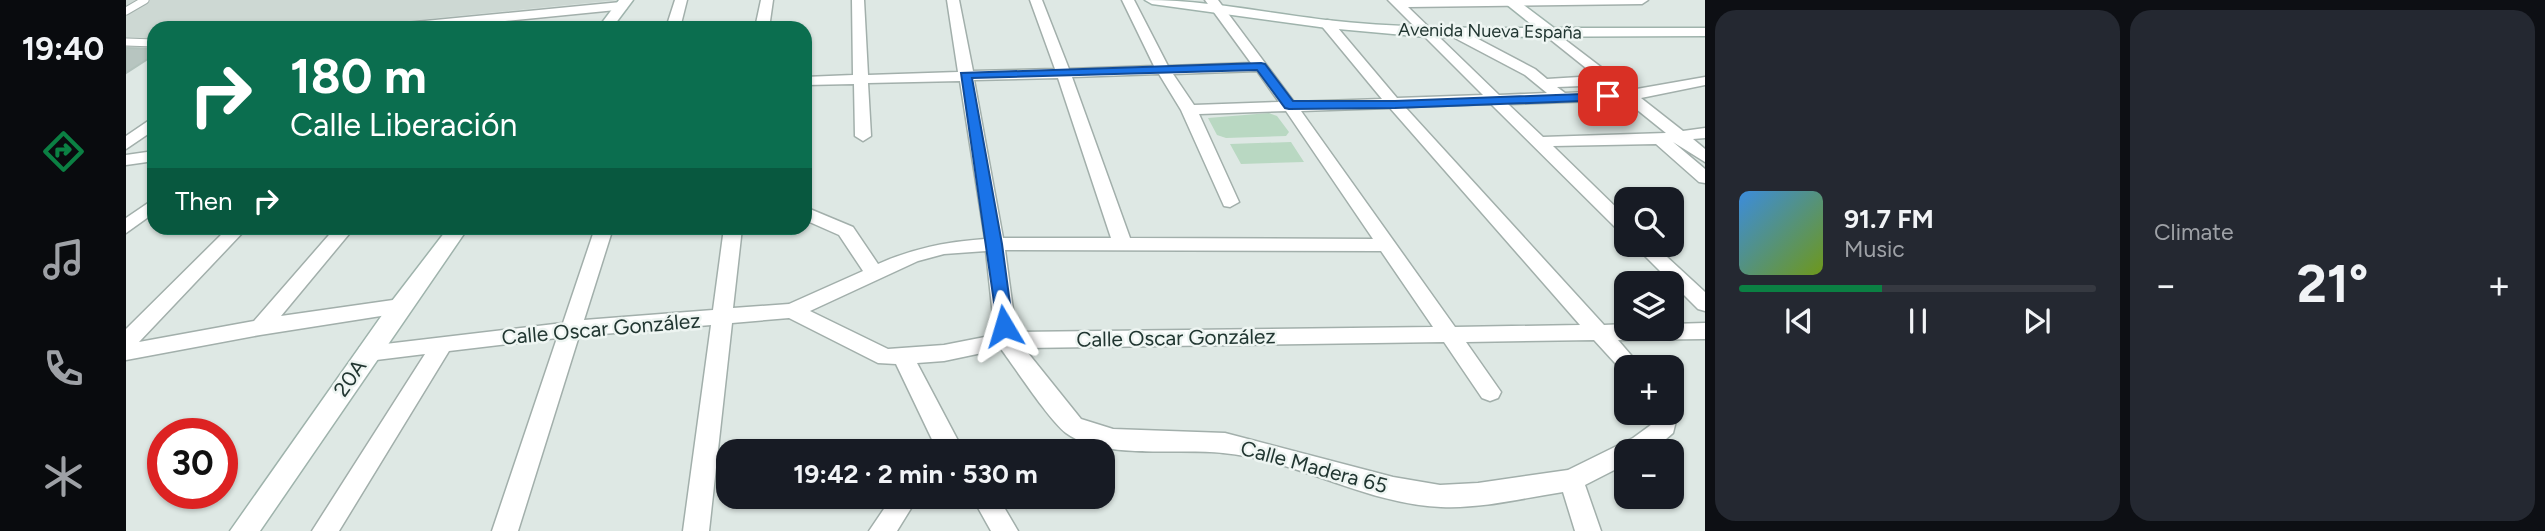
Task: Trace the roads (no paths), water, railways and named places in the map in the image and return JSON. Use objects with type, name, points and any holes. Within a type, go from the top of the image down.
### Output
[{"type":"main road","name":"Avenida Nueva España","points":[[1152,0],[1213,4],[1327,24],[1426,33],[1705,32]]},
{"type":"main road","points":[[1509,1],[1552,33]]},
{"type":"main road","points":[[610,21],[623,3]]},
{"type":"main road","name":"20A","points":[[244,531],[400,306],[453,235]]},
{"type":"street","points":[[675,21],[681,0]]},
{"type":"street","points":[[763,21],[767,0]]},
{"type":"street","points":[[858,0],[863,136]]},
{"type":"street","points":[[953,0],[995,244],[1006,340]]},
{"type":"street","points":[[1036,0],[1122,243]]},
{"type":"street","points":[[1128,0],[1163,70],[1189,110],[1230,202]]},
{"type":"street","points":[[1396,2],[1642,0]]},
{"type":"street","points":[[1396,2],[1614,217]]},
{"type":"street","points":[[482,21],[623,3]]},
{"type":"street","points":[[1213,4],[1289,105],[1490,392]]},
{"type":"street","points":[[523,21],[529,15]]},
{"type":"street","points":[[1327,24],[1395,105],[1619,355]]},
{"type":"street","points":[[1552,33],[1705,157]]},
{"type":"street","points":[[1458,34],[1547,83],[1563,99]]},
{"type":"street","points":[[812,81],[1261,66]]},
{"type":"street","points":[[1547,83],[1611,80]]},
{"type":"street","points":[[1189,110],[1563,99],[1630,95],[1705,81]]},
{"type":"street","points":[[126,145],[147,128]]},
{"type":"street","points":[[1536,142],[1660,139],[1705,133]]},
{"type":"street","points":[[1660,139],[1705,178]]},
{"type":"street","points":[[126,145],[147,143]]},
{"type":"street","points":[[126,160],[147,157]]},
{"type":"street","points":[[126,227],[147,210]]},
{"type":"street","points":[[812,216],[846,231],[874,272]]},
{"type":"street","points":[[126,342],[231,235]]},
{"type":"street","points":[[260,327],[339,235]]},
{"type":"street","points":[[505,531],[602,235]]},
{"type":"street","points":[[696,531],[732,235]]},
{"type":"street","points":[[792,311],[874,272],[928,251],[995,244],[1388,245]]},
{"type":"street","points":[[1656,257],[1705,304]]},
{"type":"street","points":[[126,352],[260,327],[400,306]]},
{"type":"street","name":"Calle Oscar González","points":[[368,353],[572,329],[721,319],[792,311],[837,330],[872,352],[905,358],[1006,340],[1705,331]]},
{"type":"street","name":"Calle Madera 65","points":[[1006,340],[1073,426],[1088,434],[1113,439],[1225,443],[1264,451],[1392,488],[1440,496],[1478,494],[1571,480],[1614,458]]},
{"type":"street","points":[[325,531],[443,344]]},
{"type":"street","points":[[905,358],[939,439]]},
{"type":"street","name":"Calle Madera 65","points":[[1649,439],[1665,425]]},
{"type":"street","points":[[1571,480],[1588,531]]},
{"type":"street","points":[[882,531],[898,509]]},
{"type":"street","points":[[991,509],[1005,531]]},
{"type":"lane","points":[[126,11],[145,0]]},
{"type":"lane","points":[[126,42],[147,43]]}]
